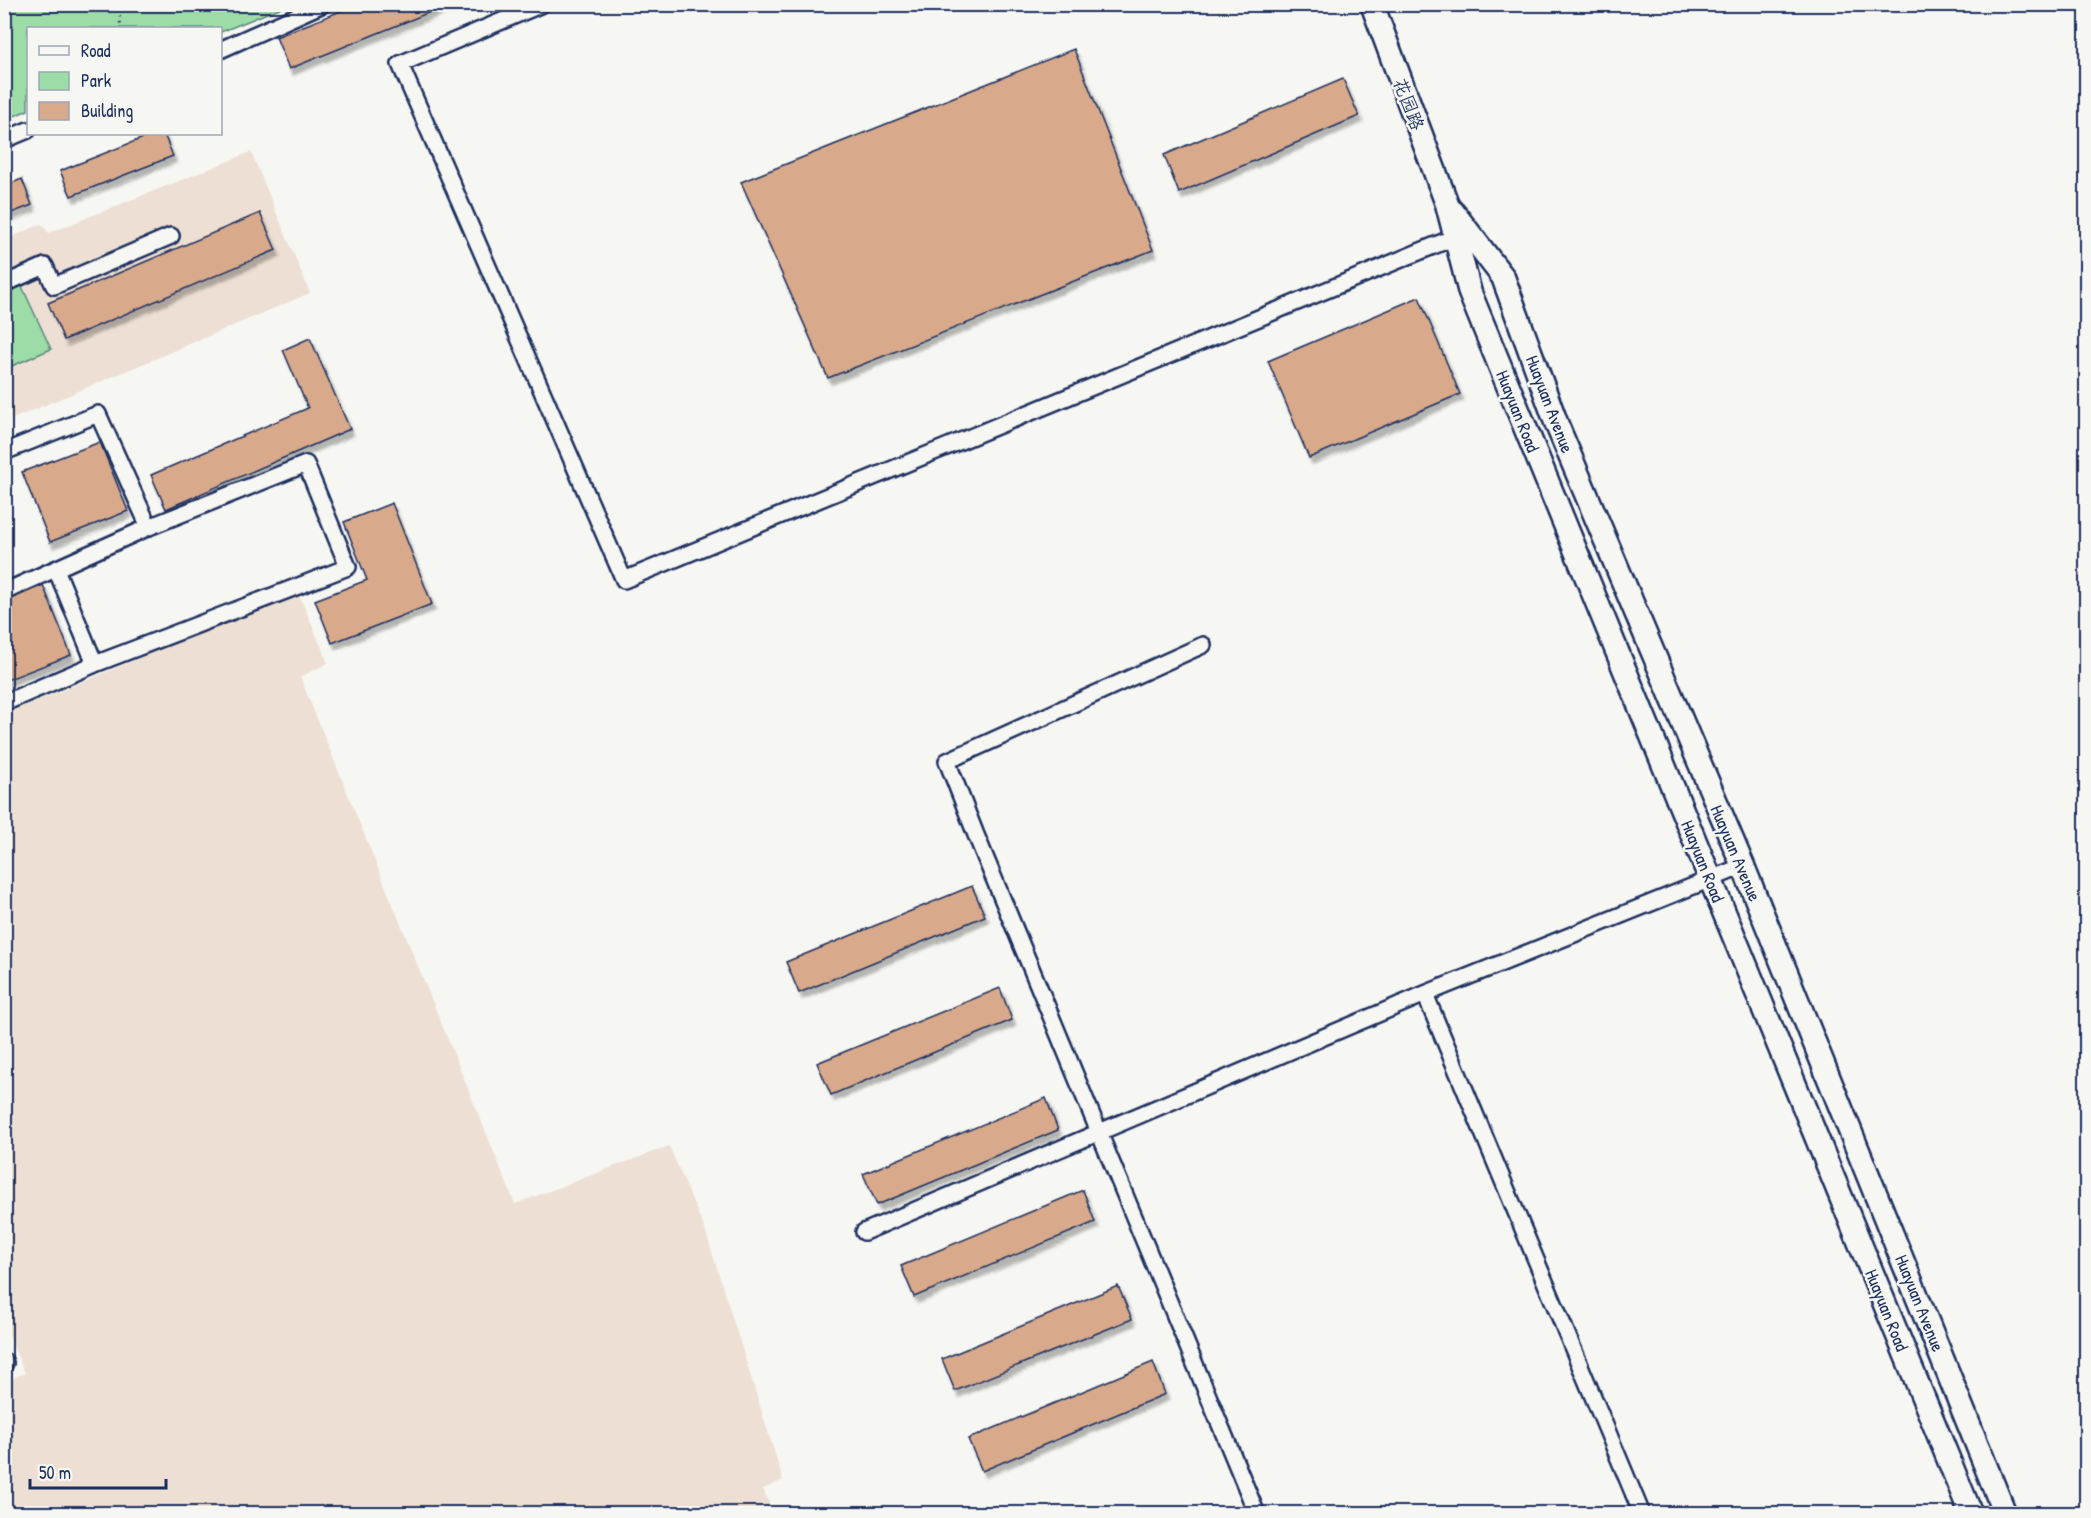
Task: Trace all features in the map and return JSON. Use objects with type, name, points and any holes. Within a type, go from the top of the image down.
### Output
[{"type":"street","points":[[222,49],[323,4]]},
{"type":"street","points":[[542,4],[400,64],[624,580],[1455,237]]},
{"type":"street","name":"花园路","points":[[1372,4],[1447,204]]},
{"type":"street","points":[[4,140],[27,130]]},
{"type":"street","name":"Huayuan Road","points":[[1447,204],[1470,293],[1971,1514]]},
{"type":"street","name":"Huayuan Avenue","points":[[1447,204],[1503,277],[1557,425],[1743,866],[2005,1514]]},
{"type":"street","points":[[4,284],[45,266],[54,286],[171,236]]},
{"type":"street","points":[[4,452],[98,414],[149,527]]},
{"type":"street","points":[[4,592],[149,527],[306,464],[348,567],[95,664],[4,703]]},
{"type":"street","points":[[56,569],[95,664]]},
{"type":"street","points":[[1203,645],[947,761],[1257,1514]]},
{"type":"street","points":[[864,1232],[1425,994],[1743,866]]},
{"type":"street","points":[[1425,994],[1642,1514]]},
{"type":"street","points":[[1779,1046],[1810,1032]]},
{"type":"path","points":[[118,4],[121,27]]},
{"type":"path","points":[[2078,1514],[2085,1510]]},
{"type":"shaded area","points":[[251,152],[310,293],[5,422],[5,240],[41,224],[49,233]]},
{"type":"shaded area","points":[[298,592],[328,663],[300,677],[515,1204],[669,1146],[705,1230],[783,1480],[763,1489],[773,1513],[5,1514],[5,1382],[25,1373],[4,1325],[5,714]]},
{"type":"green space","points":[[5,4],[287,4],[222,32],[222,27],[27,27],[27,110],[5,120]]},
{"type":"green space","points":[[19,280],[51,349],[5,369],[4,286]]},
{"type":"building","points":[[358,4],[450,4],[289,69],[276,37]]},
{"type":"building","points":[[1074,49],[1153,250],[828,378],[741,182]]},
{"type":"building","points":[[1343,79],[1359,116],[1179,193],[1164,155]]},
{"type":"building","points":[[150,135],[164,135],[173,156],[71,196],[60,171]]},
{"type":"building","points":[[22,179],[32,205],[4,216],[4,186]]},
{"type":"building","points":[[260,213],[276,250],[64,340],[48,303]]},
{"type":"building","points":[[1419,297],[1460,394],[1309,458],[1268,361]]},
{"type":"building","points":[[310,338],[350,429],[166,509],[151,475],[308,408],[283,350]]},
{"type":"building","points":[[100,442],[128,511],[50,542],[22,472]]},
{"type":"building","points":[[392,503],[432,604],[332,643],[315,600],[367,580],[344,522]]},
{"type":"building","points":[[43,585],[71,655],[4,681],[4,601]]},
{"type":"building","points":[[972,886],[985,916],[799,993],[786,962]]},
{"type":"building","points":[[1000,988],[1012,1020],[831,1095],[817,1063]]},
{"type":"building","points":[[1046,1098],[1058,1130],[877,1205],[863,1174]]},
{"type":"building","points":[[1083,1190],[1095,1222],[914,1297],[901,1266]]},
{"type":"building","points":[[1118,1286],[1132,1319],[955,1391],[942,1359]]},
{"type":"building","points":[[1153,1362],[1165,1394],[982,1471],[968,1439]]}]
